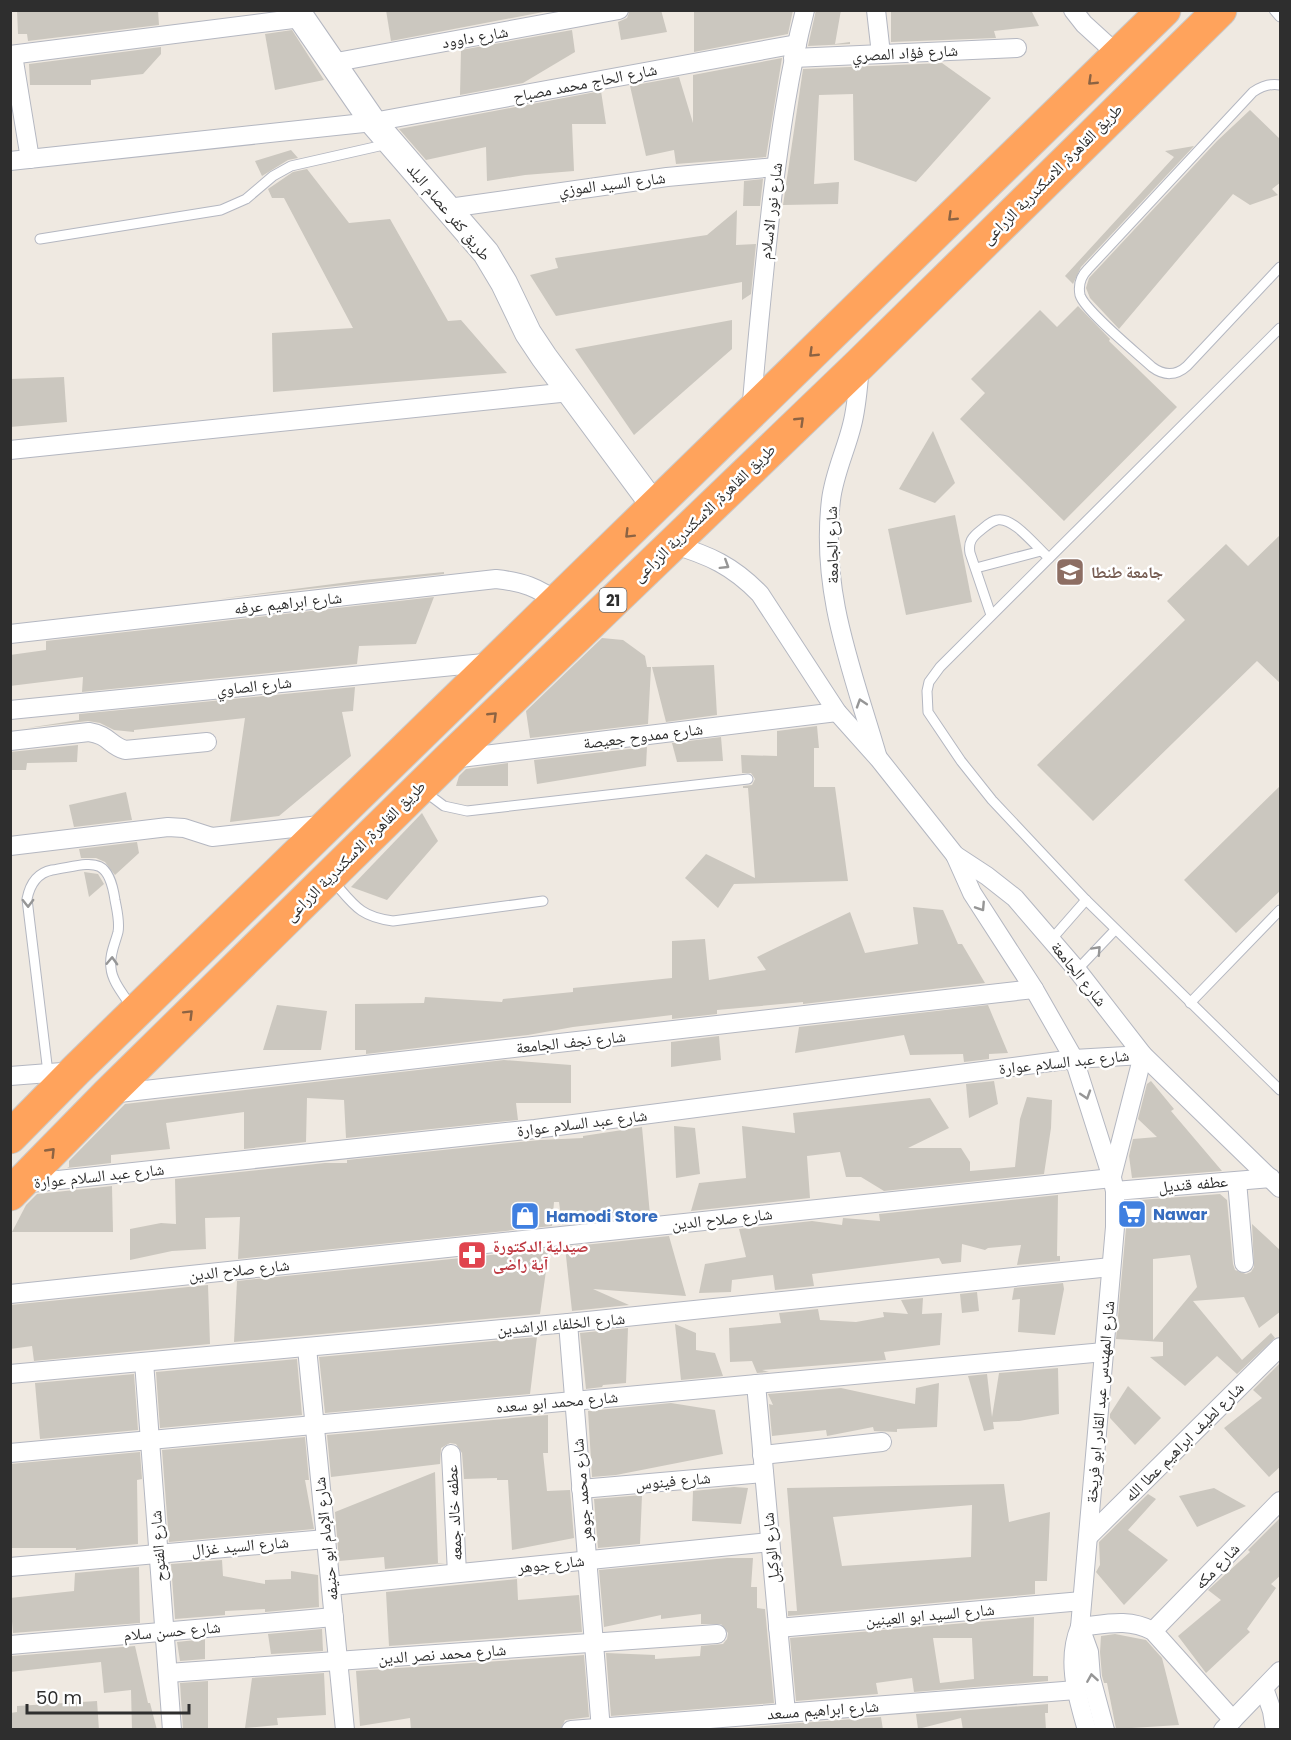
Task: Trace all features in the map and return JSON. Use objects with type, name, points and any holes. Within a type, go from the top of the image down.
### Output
[{"type":"highway","name":"21","points":[[10,1137],[61,1072],[135,1013],[559,603],[1164,10]]},
{"type":"highway","name":"طريق القاهرة, الاسكندرية الزراعى","points":[[16,1189],[108,1094],[448,759],[860,364],[1220,10]]},
{"type":"highway","points":[[1129,45],[1166,62]]},
{"type":"street","name":"شارع داوود","points":[[331,63],[619,10]]},
{"type":"street","name":"شارع نور الاسلام","points":[[751,413],[761,294],[776,167],[795,51],[805,10]]},
{"type":"street","points":[[876,10],[881,54]]},
{"type":"street","points":[[1073,10],[1084,24],[1129,45]]},
{"type":"street","name":"طريق كفر عصام البلد","points":[[299,14],[331,63],[390,144],[486,253],[504,283],[528,333],[655,507]]},
{"type":"street","points":[[30,159],[12,55],[299,14]]},
{"type":"street","name":"شارع فؤاد المصري","points":[[795,51],[881,54],[1017,48]]},
{"type":"street","name":"شارع الحاج محمد مصباح","points":[[10,161],[373,122],[795,51]]},
{"type":"street","name":"شارع السيد الموزي","points":[[448,208],[612,184],[776,167]]},
{"type":"street","name":"شارع الجامعة","points":[[860,364],[852,427],[831,499],[829,547],[834,596],[844,652],[879,759]]},
{"type":"street","points":[[10,450],[570,392]]},
{"type":"street","name":"شارع الجامعة","points":[[671,544],[713,557],[746,580],[760,594],[837,712],[879,759],[955,855],[1015,898],[1077,970],[1143,1055],[1276,1183]]},
{"type":"street","name":"شارع ابراهيم عرفه","points":[[10,634],[496,579],[519,582],[541,590],[559,603]]},
{"type":"street","name":"شارع الصاوي","points":[[10,710],[498,662]]},
{"type":"street","name":"شارع ممدوح جعيصة","points":[[448,759],[837,712]]},
{"type":"street","points":[[10,741],[89,732],[101,734],[110,739],[116,747],[125,750],[207,742]]},
{"type":"street","points":[[10,846],[168,827],[184,828],[212,837],[331,823]]},
{"type":"street","name":"شارع المهندس عبد القادر ابو فريخة","points":[[955,855],[972,893],[1034,989],[1074,1059],[1113,1184],[1115,1227],[1080,1627],[1074,1647],[1073,1676],[1087,1730]]},
{"type":"street","name":"شارع نجف الجامعة","points":[[108,1094],[1034,989]]},
{"type":"street","name":"شارع المهندس عبد القادر ابو فريخة","points":[[1113,1184],[1143,1055]]},
{"type":"street","name":"شارع عبد السلام عوارة","points":[[16,1189],[535,1129],[1074,1059],[1143,1055]]},
{"type":"street","points":[[10,1076],[61,1072]]},
{"type":"street","points":[[1237,1181],[1244,1263]]},
{"type":"street","name":"عطفه قنديل","points":[[1113,1184],[1237,1181],[1276,1183]]},
{"type":"street","name":"شارع صلاح الدين","points":[[10,1294],[1113,1184]]},
{"type":"street","name":"شارع الخلفاء الراشدين","points":[[10,1374],[568,1323],[1111,1267]]},
{"type":"street","name":"شارع محمد جوهر","points":[[568,1323],[601,1728]]},
{"type":"street","name":"شارع لطيف ابراهيم عطا الله","points":[[1088,1537],[1281,1347]]},
{"type":"street","name":"شارع الإمام ابو حنيفه","points":[[307,1348],[344,1729]]},
{"type":"street","name":"شارع محمد ابو سعده","points":[[10,1454],[1104,1352]]},
{"type":"street","name":"شارع الفتوح","points":[[144,1362],[172,1730]]},
{"type":"street","name":"شارع الوكيل","points":[[756,1384],[786,1713]]},
{"type":"street","name":"شارع فينوس","points":[[581,1489],[763,1464],[882,1442]]},
{"type":"street","name":"عطفه خالد جمعه","points":[[451,1454],[457,1573]]},
{"type":"street","name":"شارع مكه","points":[[1153,1631],[1281,1501]]},
{"type":"street","name":"شارع السيد غزال","points":[[10,1567],[326,1539]]},
{"type":"street","name":"شارع جوهر","points":[[331,1586],[770,1542]]},
{"type":"street","name":"شارع السيد ابو العينين","points":[[778,1628],[1082,1601]]},
{"type":"street","name":"شارع حسن سلام","points":[[10,1645],[334,1617]]},
{"type":"street","points":[[1080,1627],[1122,1623],[1140,1624],[1153,1631],[1228,1725],[1281,1671]]},
{"type":"street","name":"شارع المهندس عبد القادر ابو فريخة","points":[[1080,1627],[1087,1646],[1091,1678],[1105,1730]]},
{"type":"street","name":"شارع محمد نصر الدين","points":[[168,1673],[717,1634]]},
{"type":"street","points":[[1264,1688],[1272,1711],[1275,1730]]},
{"type":"street","name":"شارع ابراهيم مسعد","points":[[571,1730],[1076,1690]]},
{"type":"lane","points":[[1274,10],[1281,17]]},
{"type":"lane","points":[[1281,85],[1262,86],[1253,92],[1083,274],[1079,289],[1084,303],[1152,367],[1163,373],[1176,373],[1187,366],[1281,267]]},
{"type":"lane","points":[[40,239],[220,210],[246,199],[273,176],[291,166],[390,144]]},
{"type":"lane","points":[[1280,330],[1045,555],[934,674],[927,691],[928,712],[961,761],[992,800],[1115,930],[1280,1089]]},
{"type":"lane","points":[[991,615],[969,548],[972,538],[991,522],[1008,521],[1045,555]]},
{"type":"lane","points":[[976,568],[1045,555]]},
{"type":"lane","points":[[420,787],[444,806],[467,811],[748,779]]},
{"type":"lane","points":[[61,1072],[27,899],[33,882],[39,876],[47,871],[91,864],[107,872],[112,880],[119,922],[110,958],[112,976],[135,1013]]},
{"type":"lane","points":[[329,877],[360,911],[382,920],[406,920],[543,901]]},
{"type":"lane","points":[[1051,940],[1086,900]]},
{"type":"lane","points":[[1190,1003],[1281,910]]},
{"type":"lane","points":[[1077,970],[1115,930]]},
{"type":"building","points":[[17,10],[158,10],[159,25],[28,41],[27,34],[18,34]]},
{"type":"building","points":[[386,10],[554,10],[391,41]]},
{"type":"building","points":[[630,10],[661,10],[667,32],[621,40],[618,22],[627,18]]},
{"type":"building","points":[[694,10],[793,10],[788,34],[694,52]]},
{"type":"building","points":[[816,10],[841,10],[835,44],[850,42],[850,44],[808,46]]},
{"type":"building","points":[[891,10],[1031,10],[1039,26],[994,31],[996,38],[891,42]]},
{"type":"building","points":[[292,30],[324,80],[275,90],[265,34]]},
{"type":"building","points":[[572,30],[575,52],[523,83],[460,95],[461,50]]},
{"type":"building","points":[[161,47],[161,54],[143,74],[91,80],[91,85],[30,85],[29,64]]},
{"type":"building","points":[[782,58],[766,157],[676,164],[674,150],[646,156],[630,86],[679,77],[693,123],[693,75]]},
{"type":"building","points":[[942,63],[991,98],[916,182],[854,160],[853,94],[819,95],[814,184],[839,182],[838,204],[783,205],[803,69]]},
{"type":"building","points":[[601,91],[606,124],[572,124],[574,171],[487,181],[486,147],[426,160],[399,129]]},
{"type":"building","points":[[1250,110],[1281,140],[1281,182],[1272,189],[1278,195],[1250,205],[1233,194],[1119,329],[1090,298],[1086,288],[1089,278],[1217,141]]},
{"type":"building","points":[[1194,146],[1081,267],[1073,284],[1065,276],[1174,157],[1165,151]]},
{"type":"building","points":[[291,150],[298,158],[288,160],[262,176],[255,161]]},
{"type":"building","points":[[307,169],[349,223],[390,219],[448,321],[461,320],[507,373],[273,392],[272,333],[353,328],[284,198],[272,198],[268,189],[293,172]]},
{"type":"building","points":[[763,179],[760,206],[743,206],[744,181]]},
{"type":"building","points":[[737,210],[736,245],[756,244],[751,294],[742,300],[742,282],[556,316],[530,275],[558,268],[555,258],[707,235]]},
{"type":"building","points":[[1078,306],[1110,339],[1109,341],[1177,407],[1064,521],[960,419],[985,393],[971,379],[1040,310],[1057,327]]},
{"type":"building","points":[[732,320],[732,349],[634,435],[575,349]]},
{"type":"building","points":[[64,377],[67,422],[10,427],[10,379]]},
{"type":"building","points":[[933,431],[955,483],[935,503],[899,489]]},
{"type":"building","points":[[955,515],[972,602],[906,615],[888,529]]},
{"type":"building","points":[[1281,534],[1281,684],[1257,661],[1093,821],[1037,765],[1185,620],[1167,601],[1226,544],[1248,566]]},
{"type":"building","points":[[444,572],[444,574],[218,599],[364,580]]},
{"type":"building","points":[[434,597],[416,644],[359,646],[357,664],[82,692],[83,677],[10,686],[10,655],[46,650],[46,641]]},
{"type":"building","points":[[602,638],[623,640],[645,656],[647,667],[651,667],[648,724],[530,738],[526,711]]},
{"type":"building","points":[[714,665],[717,715],[666,722],[652,667]]},
{"type":"building","points":[[355,687],[353,711],[342,712],[351,756],[279,816],[230,822],[245,718],[134,730],[134,732],[114,730],[100,723],[88,721],[27,728],[79,720],[79,714]]},
{"type":"building","points":[[817,726],[819,748],[814,748],[814,787],[835,787],[848,881],[734,884],[718,908],[685,878],[706,854],[755,878],[748,788],[743,788],[743,786],[752,785],[755,779],[751,773],[742,773],[741,755],[777,756],[777,731]]},
{"type":"building","points":[[721,737],[723,761],[677,762],[672,743]]},
{"type":"building","points":[[78,745],[77,762],[27,763],[26,770],[10,770],[10,752]]},
{"type":"building","points":[[647,747],[646,766],[537,784],[534,760]]},
{"type":"building","points":[[508,763],[508,786],[456,786],[459,776],[466,769]]},
{"type":"building","points":[[1281,785],[1281,890],[1236,933],[1184,880]]},
{"type":"building","points":[[126,792],[132,820],[74,827],[69,805]]},
{"type":"building","points":[[422,813],[438,841],[387,900],[351,887]]},
{"type":"building","points":[[137,842],[139,853],[115,875],[105,862],[96,858],[81,858],[79,849]]},
{"type":"building","points":[[84,872],[98,874],[104,884],[89,897]]},
{"type":"building","points":[[913,907],[943,910],[958,944],[962,944],[985,983],[803,1004],[803,1002],[717,1010],[717,1014],[672,1019],[672,1015],[366,1054],[366,1050],[355,1050],[355,1004],[424,1003],[425,997],[502,1002],[503,999],[573,992],[573,988],[672,978],[672,941],[705,939],[709,980],[766,970],[757,957],[850,912],[865,953],[918,944]]},
{"type":"building","points":[[277,1005],[327,1011],[321,1050],[263,1050]]},
{"type":"building","points":[[988,1005],[1008,1053],[989,1054],[989,1059],[964,1062],[963,1054],[910,1055],[904,1035],[795,1053],[799,1027]]},
{"type":"building","points":[[719,1036],[721,1060],[671,1067],[671,1042]]},
{"type":"building","points":[[504,1060],[571,1065],[571,1103],[516,1103],[518,1120],[346,1138],[344,1100],[307,1098],[306,1142],[244,1149],[244,1112],[166,1123],[170,1149],[111,1155],[111,1163],[67,1168],[69,1161],[125,1104]]},
{"type":"building","points":[[994,1081],[998,1104],[969,1118],[966,1084]]},
{"type":"building","points":[[1151,1081],[1174,1109],[1171,1111],[1222,1171],[1132,1178],[1129,1156],[1133,1139],[1157,1137],[1138,1119],[1147,1084]]},
{"type":"building","points":[[1027,1097],[1052,1100],[1051,1128],[1044,1174],[884,1191],[861,1177],[846,1177],[840,1152],[807,1156],[810,1198],[691,1211],[699,1183],[746,1178],[742,1126],[795,1133],[793,1113],[930,1098],[949,1128],[908,1148],[961,1148],[970,1162],[970,1171],[1015,1167],[1020,1119]]},
{"type":"building","points":[[674,1126],[695,1128],[700,1174],[676,1178]]},
{"type":"building","points":[[642,1127],[650,1215],[562,1225],[559,1202],[554,1202],[552,1226],[238,1259],[240,1217],[205,1218],[206,1249],[172,1251],[130,1260],[130,1229],[161,1223],[176,1224],[175,1179],[325,1163],[347,1163],[347,1160],[540,1140],[583,1138],[583,1136]]},
{"type":"building","points":[[112,1186],[113,1232],[12,1232],[26,1205],[37,1194]]},
{"type":"building","points":[[1220,1194],[1227,1200],[1235,1270],[1246,1274],[1254,1267],[1252,1224],[1281,1251],[1281,1311],[1259,1328],[1244,1297],[1193,1301],[1242,1360],[1271,1333],[1275,1338],[1237,1374],[1217,1356],[1185,1386],[1150,1357],[1163,1356],[1163,1342],[1116,1339],[1126,1228],[1126,1201]],"holes":[[[1190,1255],[1197,1287],[1153,1340],[1153,1259]]]},
{"type":"building","points":[[1058,1195],[1057,1256],[1060,1256],[1060,1261],[1017,1265],[1021,1245],[985,1250],[962,1244],[961,1262],[942,1264],[939,1258],[812,1274],[814,1286],[775,1290],[773,1275],[732,1280],[731,1292],[699,1293],[705,1264],[746,1257],[739,1229],[812,1221],[842,1225],[843,1218],[880,1221],[879,1214]]},
{"type":"building","points":[[669,1236],[686,1296],[593,1289],[629,1305],[572,1311],[565,1247]]},
{"type":"building","points":[[549,1249],[540,1314],[234,1342],[237,1281]]},
{"type":"building","points":[[1063,1283],[1064,1289],[1055,1335],[1018,1332],[1020,1299],[1012,1300],[1014,1288]]},
{"type":"building","points":[[208,1285],[210,1344],[34,1361],[32,1346],[10,1349],[10,1305]]},
{"type":"building","points":[[977,1292],[979,1311],[962,1313],[960,1294]]},
{"type":"building","points":[[923,1298],[922,1314],[942,1313],[940,1345],[884,1352],[886,1360],[762,1370],[769,1372],[757,1373],[752,1361],[730,1362],[729,1328],[781,1323],[779,1313],[818,1309],[820,1320],[856,1322],[884,1317],[883,1312],[908,1314],[901,1300]]},
{"type":"building","points":[[675,1324],[696,1333],[696,1350],[715,1353],[723,1376],[681,1380]]},
{"type":"building","points":[[628,1328],[626,1383],[586,1389],[580,1333]]},
{"type":"building","points":[[537,1337],[530,1394],[325,1413],[319,1357]]},
{"type":"building","points":[[297,1359],[302,1415],[160,1428],[156,1372]]},
{"type":"building","points":[[1281,1362],[1281,1466],[1269,1477],[1224,1428],[1262,1398],[1253,1390]]},
{"type":"building","points":[[1058,1368],[1059,1414],[1019,1421],[993,1422],[994,1429],[984,1431],[968,1376],[987,1374],[992,1417],[999,1373]]},
{"type":"building","points":[[134,1374],[138,1430],[40,1439],[35,1383]]},
{"type":"building","points":[[939,1383],[937,1427],[897,1429],[897,1432],[874,1431],[873,1427],[827,1436],[826,1430],[772,1436],[769,1404],[773,1405],[768,1394],[841,1388],[915,1404],[916,1388]]},
{"type":"building","points":[[1128,1386],[1161,1418],[1135,1445],[1110,1418],[1110,1414]]},
{"type":"building","points":[[671,1403],[715,1410],[723,1454],[616,1475],[592,1477],[588,1411]]},
{"type":"building","points":[[548,1415],[548,1453],[543,1453],[547,1491],[570,1490],[574,1538],[512,1550],[508,1480],[464,1479],[462,1453],[456,1444],[450,1443],[441,1448],[440,1464],[331,1477],[327,1435]]},
{"type":"building","points":[[305,1437],[309,1480],[305,1480],[314,1529],[169,1542],[162,1450]]},
{"type":"building","points":[[140,1452],[142,1479],[137,1480],[138,1544],[76,1550],[76,1548],[10,1548],[10,1464]]},
{"type":"building","points":[[435,1472],[438,1563],[445,1563],[385,1569],[384,1557],[339,1561],[335,1512]]},
{"type":"building","points":[[1004,1484],[1009,1522],[1050,1512],[1047,1581],[1035,1581],[1035,1594],[788,1616],[788,1611],[797,1611],[787,1488]],"holes":[[[972,1505],[971,1557],[842,1566],[833,1517]]]},
{"type":"building","points":[[748,1488],[741,1524],[692,1521],[693,1491]]},
{"type":"building","points":[[1214,1488],[1246,1506],[1197,1527],[1179,1496]]},
{"type":"building","points":[[1148,1494],[1156,1499],[1128,1530],[1168,1560],[1124,1605],[1096,1572],[1100,1565],[1099,1542]]},
{"type":"building","points":[[642,1495],[640,1544],[598,1548],[594,1499]]},
{"type":"building","points":[[1281,1517],[1281,1575],[1271,1584],[1276,1588],[1247,1629],[1250,1632],[1206,1673],[1178,1636],[1221,1600],[1208,1590],[1250,1552],[1248,1550]]},
{"type":"building","points":[[727,1558],[753,1558],[751,1587],[757,1587],[757,1608],[765,1609],[774,1703],[611,1716],[606,1653],[655,1655],[655,1659],[700,1656],[701,1646],[723,1644],[728,1633],[721,1624],[701,1624],[701,1614],[661,1619],[661,1615],[604,1627],[599,1570]]},
{"type":"building","points":[[222,1560],[223,1576],[265,1584],[265,1580],[291,1579],[291,1571],[318,1575],[319,1607],[265,1612],[265,1609],[225,1611],[225,1615],[175,1619],[171,1564]]},
{"type":"building","points":[[139,1567],[140,1623],[13,1633],[10,1598],[74,1591],[75,1573]]},
{"type":"building","points":[[517,1579],[518,1600],[579,1595],[582,1632],[389,1646],[386,1592]]},
{"type":"building","points":[[1034,1617],[1033,1676],[1048,1676],[1048,1681],[914,1692],[912,1678],[876,1683],[878,1694],[796,1701],[790,1638]],"holes":[[[933,1638],[972,1638],[974,1679],[940,1683]]]},
{"type":"building","points":[[322,1629],[323,1651],[271,1654],[268,1634]]},
{"type":"building","points":[[1115,1634],[1146,1640],[1162,1658],[1179,1725],[1116,1729],[1107,1683],[1104,1683],[1102,1676],[1100,1652],[1101,1636]]},
{"type":"building","points":[[205,1639],[205,1659],[180,1661],[177,1642]]},
{"type":"building","points":[[135,1646],[148,1703],[150,1703],[157,1730],[132,1730],[131,1690],[104,1693],[101,1662],[10,1672],[12,1656]]},
{"type":"building","points":[[584,1655],[589,1717],[565,1720],[560,1730],[411,1730],[410,1718],[360,1726],[356,1671]]},
{"type":"building","points":[[324,1673],[326,1715],[277,1718],[278,1725],[245,1728],[252,1678]]},
{"type":"building","points":[[208,1681],[208,1730],[183,1730],[180,1683]]},
{"type":"building","points":[[97,1701],[99,1730],[10,1730],[10,1713],[17,1712],[17,1706]]},
{"type":"building","points":[[1048,1704],[1048,1713],[1045,1713],[1046,1730],[963,1730],[961,1718],[918,1729],[916,1714]]},
{"type":"building","points":[[881,1717],[883,1730],[720,1730],[787,1724]]},
{"type":"place","name":"جامعة طنطا","points":[[1070,572]]},
{"type":"place","name":"Nawar","points":[[1132,1214]]},
{"type":"place","name":"Hamodi Store","points":[[525,1216]]},
{"type":"place","name":"صيدلية الدكتورة آية راضى","points":[[472,1255]]}]
